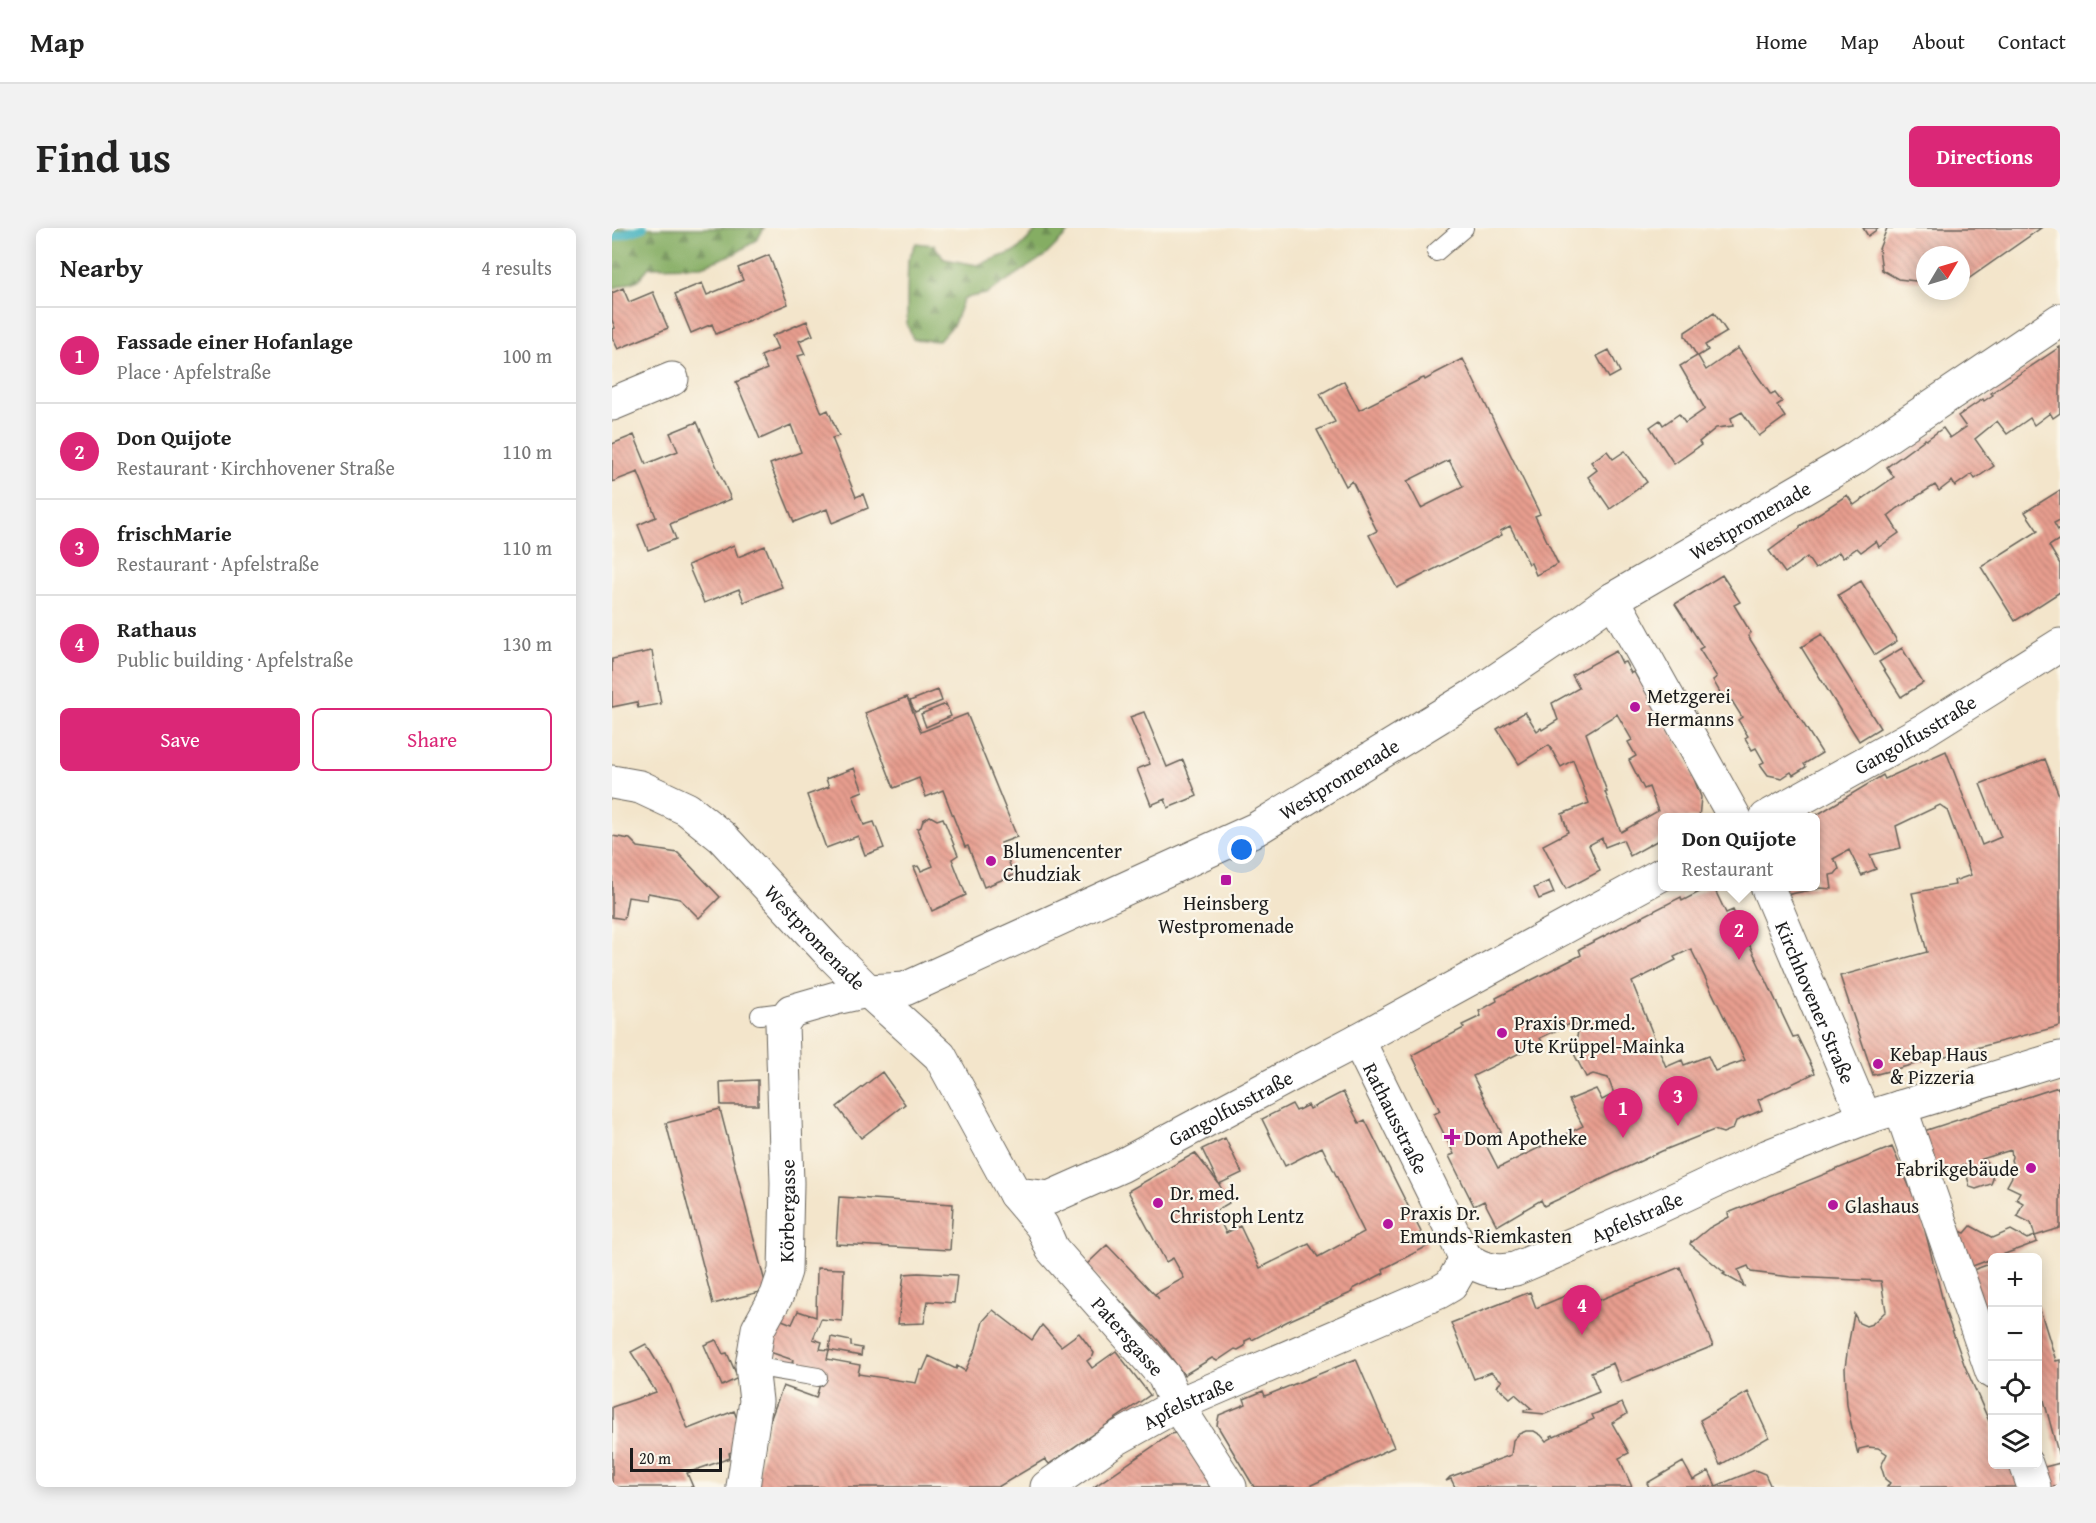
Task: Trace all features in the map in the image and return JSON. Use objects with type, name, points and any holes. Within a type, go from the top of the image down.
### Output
[{"type":"street","name":"Westpromenade","points":[[612,782],[640,788],[687,809],[722,837],[868,991],[905,989],[1256,829],[1473,696],[1613,599],[1852,460],[2060,320]]},
{"type":"street","points":[[612,404],[672,379]]},
{"type":"street","points":[[1613,599],[1732,813]]},
{"type":"street","name":"Gangolfusstraße","points":[[1775,813],[1926,729],[2060,645]]},
{"type":"street","name":"Gangolfusstraße","points":[[1015,1194],[1049,1198],[1120,1166],[1358,1041],[1658,876]]},
{"type":"street","name":"Kirchhovener Straße","points":[[1769,891],[1865,1118]]},
{"type":"street","points":[[868,991],[940,1056],[1015,1194]]},
{"type":"street","name":"Körbergasse","points":[[743,1487],[756,1401],[752,1366],[758,1329],[777,1295],[785,1271],[787,1183],[782,1024],[776,1013],[868,991]]},
{"type":"street","name":"Rathausstraße","points":[[1358,1041],[1466,1259]]},
{"type":"street","name":"Apfelstraße","points":[[1047,1487],[1116,1439],[1178,1405],[1439,1292],[1451,1285],[1466,1259],[1487,1271],[1500,1272],[1515,1269],[1652,1210],[1768,1156],[1865,1118],[2060,1058]]},
{"type":"street","points":[[1900,1107],[1988,1361]]},
{"type":"street","name":"Patersgasse","points":[[1015,1194],[1042,1226],[1052,1249],[1164,1376],[1178,1405],[1230,1487]]},
{"type":"street","points":[[2028,1469],[2034,1487]]},
{"type":"lane","points":[[1436,252],[1464,228]]},
{"type":"lane","points":[[752,1366],[818,1377]]},
{"type":"green space","points":[[612,228],[764,228],[757,240],[736,253],[702,266],[649,267],[638,280],[612,289]]},
{"type":"green space","points":[[1039,228],[1073,228],[1046,255],[1019,273],[986,294],[963,300],[954,324],[939,341],[913,339],[907,324],[908,260],[916,243],[934,245],[944,259],[977,265],[1016,251]]},
{"type":"building","points":[[1863,228],[1879,228],[1868,236]]},
{"type":"building","points":[[1887,228],[2041,228],[1970,278],[1970,246],[1916,246],[1916,281],[1898,279],[1882,270],[1879,249]]},
{"type":"building","points":[[769,255],[788,304],[716,334],[712,324],[691,333],[675,294],[702,283],[707,295],[743,280],[738,268]]},
{"type":"building","points":[[623,288],[629,302],[653,292],[668,328],[618,349],[612,337],[612,329],[615,328],[612,320],[612,293]]},
{"type":"building","points":[[1714,313],[1727,332],[1705,345],[1708,350],[1698,356],[1706,370],[1738,348],[1771,395],[1775,393],[1782,402],[1777,405],[1785,417],[1759,436],[1742,412],[1731,418],[1733,426],[1716,428],[1699,442],[1701,445],[1674,464],[1650,427],[1660,420],[1663,425],[1679,414],[1685,423],[1705,409],[1680,366],[1697,356],[1685,332]]},
{"type":"building","points":[[807,321],[813,335],[799,341],[805,354],[798,356],[822,413],[828,410],[839,436],[832,438],[856,497],[863,494],[868,508],[832,523],[827,509],[794,522],[770,464],[801,452],[791,425],[760,439],[736,382],[767,369],[761,356],[778,349],[772,336]]},
{"type":"building","points":[[2060,347],[2060,413],[2053,418],[2050,413],[2034,425],[2030,418],[2007,434],[1997,421],[1975,439],[1994,466],[1975,479],[1972,474],[1955,486],[1952,481],[1939,491],[1935,485],[1898,508],[1888,516],[1899,533],[1879,547],[1876,541],[1861,552],[1857,548],[1843,558],[1839,552],[1815,569],[1807,557],[1785,573],[1769,551],[1800,526],[1847,495],[1854,505],[1894,477],[1887,467],[1925,439],[1943,428],[1950,438],[1966,427],[1958,416],[1993,395],[1991,393]]},
{"type":"building","points":[[1609,350],[1620,372],[1609,378],[1597,356]]},
{"type":"building","points":[[1463,359],[1540,514],[1535,516],[1558,564],[1536,575],[1510,526],[1500,531],[1502,535],[1397,588],[1369,535],[1377,531],[1352,481],[1346,486],[1317,430],[1335,422],[1320,394],[1344,381],[1359,410]],"holes":[[[1449,460],[1463,487],[1421,508],[1407,481]]]},
{"type":"building","points":[[697,422],[731,499],[670,524],[676,539],[648,550],[638,525],[656,517],[638,472],[612,482],[612,444],[634,435],[646,464],[678,451],[670,433]]},
{"type":"building","points":[[1607,451],[1613,459],[1625,451],[1647,482],[1610,509],[1588,477],[1597,470],[1591,462]]},
{"type":"building","points":[[2060,490],[2060,520],[2054,523],[2060,539],[2049,546],[2060,564],[2060,592],[2015,621],[1981,567],[2038,531],[2025,512]]},
{"type":"building","points":[[734,545],[738,557],[765,546],[782,587],[744,602],[739,589],[704,603],[688,565]]},
{"type":"building","points":[[1722,575],[1740,602],[1734,605],[1751,633],[1748,636],[1822,753],[1804,764],[1806,767],[1793,775],[1791,772],[1782,778],[1768,775],[1760,764],[1764,762],[1756,748],[1752,750],[1745,738],[1748,736],[1738,720],[1742,717],[1732,701],[1728,703],[1721,694],[1713,680],[1717,677],[1699,649],[1703,647],[1675,604]]},
{"type":"building","points":[[1861,581],[1897,641],[1875,655],[1838,595]]},
{"type":"building","points":[[1822,634],[1880,728],[1859,741],[1801,647]]},
{"type":"building","points":[[1902,648],[1923,683],[1901,697],[1879,662]]},
{"type":"building","points":[[652,651],[661,704],[638,708],[637,702],[612,707],[612,659]]},
{"type":"building","points":[[1616,651],[1622,663],[1625,662],[1631,673],[1634,672],[1639,681],[1642,679],[1688,763],[1701,797],[1699,813],[1658,813],[1658,840],[1630,856],[1623,840],[1605,847],[1602,838],[1589,845],[1600,871],[1566,889],[1543,845],[1568,832],[1562,814],[1589,803],[1573,760],[1561,767],[1549,745],[1519,764],[1497,729],[1525,712],[1537,731],[1541,728],[1542,730],[1558,720],[1552,703],[1579,688],[1572,675]],"holes":[[[1617,714],[1632,740],[1628,742],[1636,756],[1629,760],[1644,789],[1649,787],[1658,811],[1621,832],[1586,733]]]},
{"type":"building","points":[[938,690],[942,701],[915,712],[910,701]]},
{"type":"building","points":[[907,697],[921,732],[967,714],[1017,837],[1001,843],[1014,875],[984,887],[968,846],[965,847],[943,790],[926,797],[919,778],[894,788],[865,713]]},
{"type":"building","points":[[946,704],[951,716],[926,727],[921,714]]},
{"type":"building","points":[[1144,712],[1167,767],[1183,760],[1197,796],[1168,808],[1165,799],[1151,805],[1137,769],[1150,764],[1130,717]]},
{"type":"building","points":[[1946,751],[1982,845],[2001,837],[1980,784],[2045,759],[2060,798],[2060,1026],[1873,1075],[1840,976],[1927,952],[1912,893],[1955,885],[1954,881],[1971,875],[1947,810],[1940,805],[1896,826],[1901,848],[1870,855],[1876,869],[1862,876],[1849,850],[1833,859],[1839,869],[1835,874],[1830,875],[1832,889],[1820,888],[1820,813],[1883,775],[1885,779]]},
{"type":"building","points":[[854,768],[863,791],[853,795],[864,825],[874,822],[884,848],[865,855],[858,836],[826,848],[807,795],[829,787],[826,779]]},
{"type":"building","points":[[930,816],[937,820],[943,818],[958,855],[952,859],[966,895],[932,911],[914,867],[918,866],[921,871],[933,866],[917,829],[921,827],[923,820]]},
{"type":"building","points":[[612,836],[630,839],[638,847],[678,853],[720,897],[699,918],[680,899],[648,893],[647,900],[628,897],[624,919],[612,917]]},
{"type":"building","points":[[1549,881],[1554,893],[1539,899],[1534,888]]},
{"type":"building","points":[[1701,891],[1715,891],[1726,913],[1733,910],[1793,1037],[1797,1036],[1815,1073],[1758,1100],[1762,1110],[1736,1121],[1733,1129],[1723,1133],[1714,1130],[1662,1151],[1544,1206],[1541,1200],[1497,1226],[1484,1201],[1474,1206],[1449,1156],[1454,1154],[1434,1114],[1440,1111],[1412,1055],[1464,1028],[1462,1025],[1481,1016],[1479,1011],[1497,1001],[1496,998],[1581,955],[1579,949],[1681,897],[1682,901]],"holes":[[[1691,949],[1745,1060],[1715,1071],[1708,1056],[1684,1065],[1682,1060],[1666,1067],[1632,982],[1676,960],[1674,957]],[[1570,1024],[1579,1026],[1576,1042],[1570,1046],[1586,1077],[1593,1074],[1608,1078],[1614,1094],[1602,1100],[1596,1089],[1569,1100],[1583,1126],[1498,1168],[1484,1141],[1501,1132],[1473,1076],[1542,1042],[1540,1038]]]},
{"type":"building","points":[[1784,891],[1806,891],[1785,895]]},
{"type":"building","points":[[882,1072],[905,1104],[861,1138],[837,1107]]},
{"type":"building","points":[[758,1080],[758,1105],[721,1105],[720,1082]]},
{"type":"building","name":"Fabrikgebäude","points":[[2058,1087],[2060,1095],[2060,1228],[2035,1236],[2031,1223],[2017,1216],[2023,1203],[2016,1199],[2020,1192],[2007,1186],[2015,1171],[2011,1160],[2011,1150],[1982,1159],[1987,1162],[1993,1179],[1991,1184],[1976,1189],[1970,1187],[1964,1165],[1934,1175],[1921,1132]]},
{"type":"building","points":[[1343,1092],[1359,1123],[1365,1120],[1428,1246],[1383,1269],[1384,1273],[1353,1289],[1353,1292],[1252,1340],[1251,1338],[1245,1341],[1245,1346],[1238,1350],[1235,1349],[1217,1361],[1212,1358],[1184,1375],[1159,1341],[1086,1265],[1107,1245],[1159,1299],[1155,1294],[1184,1278],[1173,1258],[1166,1262],[1128,1191],[1195,1153],[1219,1184],[1229,1203],[1215,1211],[1226,1233],[1240,1226],[1260,1268],[1309,1244],[1318,1257],[1364,1232],[1322,1147],[1285,1166],[1262,1119],[1292,1104],[1296,1111],[1308,1105],[1310,1109]]},
{"type":"building","points":[[720,1109],[767,1290],[713,1304],[666,1123]]},
{"type":"building","points":[[1225,1138],[1242,1173],[1219,1184],[1202,1149]]},
{"type":"building","points":[[1892,1147],[1914,1197],[1917,1199],[1946,1313],[1964,1364],[1988,1419],[1988,1469],[2021,1469],[2026,1487],[1887,1487],[1890,1483],[1885,1479],[1881,1466],[1887,1454],[1878,1448],[1868,1447],[1859,1449],[1858,1455],[1847,1405],[1845,1368],[1854,1314],[1859,1323],[1866,1326],[1872,1324],[1886,1311],[1881,1281],[1791,1277],[1751,1272],[1748,1266],[1738,1270],[1744,1286],[1723,1274],[1725,1273],[1690,1244],[1709,1228],[1729,1217],[1728,1213]]},
{"type":"building","points":[[839,1197],[953,1204],[950,1250],[836,1244]]},
{"type":"building","points":[[1971,1226],[1993,1238],[2011,1230],[2027,1239],[2035,1236],[2037,1242],[2008,1253],[1988,1253],[1988,1260],[1970,1267],[1957,1230],[1965,1233]]},
{"type":"building","points":[[1988,1264],[1988,1334],[1965,1273]]},
{"type":"building","points":[[1680,1267],[1713,1346],[1621,1383],[1613,1363],[1591,1372],[1599,1392],[1545,1414],[1524,1412],[1524,1410],[1532,1409],[1515,1394],[1510,1398],[1497,1386],[1502,1381],[1491,1372],[1474,1379],[1451,1323],[1530,1292],[1536,1308],[1584,1288],[1590,1304]]},
{"type":"building","points":[[817,1268],[844,1269],[842,1321],[821,1319],[813,1339],[822,1342],[820,1349],[829,1350],[827,1359],[860,1365],[858,1374],[916,1383],[920,1370],[923,1370],[929,1356],[965,1371],[976,1348],[983,1321],[993,1310],[1032,1340],[1042,1325],[1061,1346],[1079,1333],[1094,1353],[1087,1361],[1092,1368],[1116,1351],[1150,1395],[1049,1464],[1045,1459],[998,1487],[756,1487],[768,1426],[783,1386],[816,1398],[823,1373],[792,1363],[793,1360],[767,1351],[777,1318],[792,1324],[798,1311],[816,1317]]},
{"type":"building","points":[[904,1274],[957,1275],[954,1303],[928,1301],[924,1323],[898,1324]]},
{"type":"building","points":[[2042,1316],[2056,1361],[2060,1360],[2060,1460],[2042,1393]]},
{"type":"building","points":[[831,1337],[851,1341],[851,1346],[862,1348],[861,1356],[829,1350]]},
{"type":"building","points":[[716,1340],[723,1354],[727,1353],[738,1378],[722,1386],[704,1345]]},
{"type":"building","points":[[646,1344],[669,1382],[688,1429],[734,1411],[742,1431],[739,1449],[729,1453],[730,1458],[687,1473],[693,1487],[612,1487],[612,1407],[656,1392],[631,1352]]},
{"type":"building","points":[[1356,1359],[1394,1447],[1307,1487],[1254,1487],[1217,1425],[1219,1415],[1246,1404],[1244,1399],[1263,1391],[1265,1396]]},
{"type":"building","points":[[1748,1392],[1769,1437],[1720,1465],[1700,1420]]},
{"type":"building","points":[[1622,1403],[1627,1414],[1612,1423],[1629,1453],[1619,1458],[1632,1487],[1455,1487],[1451,1479],[1446,1481],[1450,1477],[1511,1455],[1513,1440],[1519,1434],[1534,1431],[1546,1441],[1553,1435],[1554,1437],[1594,1419],[1592,1415]]},
{"type":"building","points":[[1176,1433],[1215,1487],[1094,1487],[1171,1434]]},
{"type":"building","points":[[1683,1462],[1693,1480],[1709,1471],[1716,1486],[1755,1470],[1765,1474],[1771,1487],[1649,1487],[1647,1483]]},
{"type":"building","points":[[2060,1463],[2060,1487],[2043,1487],[2037,1469]]},
{"type":"waterway","points":[[612,238],[643,228]]},
{"type":"place","name":"Metzgerei Hermanns","points":[[1635,707]]},
{"type":"place","name":"Blumencenter Chudziak","points":[[991,861]]},
{"type":"place","name":"Heinsberg Westpromenade","points":[[1226,880]]},
{"type":"place","name":"Don Quijote","points":[[1739,960]]},
{"type":"place","name":"Praxis Dr.med. Ute Krüppel-Mainka","points":[[1502,1033]]},
{"type":"place","name":"Kebap Haus & Pizzeria","points":[[1878,1064]]},
{"type":"place","name":"frischMarie","points":[[1678,1126]]},
{"type":"place","name":"Dom Apotheke","points":[[1452,1137]]},
{"type":"place","name":"Fassade einer Hofanlage","points":[[1623,1138]]},
{"type":"place","name":"Fabrikgebäude","points":[[2031,1168]]},
{"type":"place","name":"Dr. med. Christoph Lentz","points":[[1158,1203]]},
{"type":"place","name":"Glashaus","points":[[1833,1205]]},
{"type":"place","name":"Praxis Dr. Emunds-Riemkasten","points":[[1388,1224]]},
{"type":"place","name":"Rathaus","points":[[1582,1335]]}]
